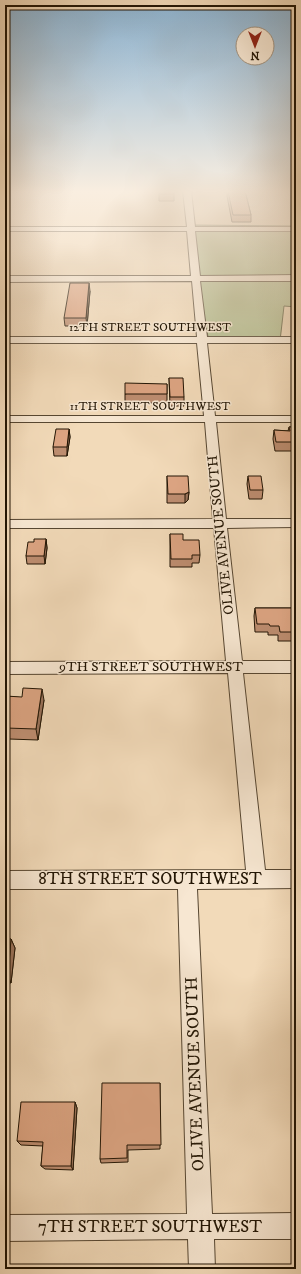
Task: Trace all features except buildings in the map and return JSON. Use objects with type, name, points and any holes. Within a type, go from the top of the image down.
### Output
[{"type":"street","name":"OLIVE AVENUE SOUTH","points":[[193,250],[256,879]]},
{"type":"street","points":[[5,279],[296,278]]},
{"type":"street","name":"12TH STREET SOUTHWEST","points":[[5,340],[296,340]]},
{"type":"street","name":"11TH STREET SOUTHWEST","points":[[5,419],[296,419]]},
{"type":"street","points":[[5,524],[296,523]]},
{"type":"street","name":"9TH STREET SOUTHWEST","points":[[5,668],[296,667]]},
{"type":"street","name":"OLIVE AVENUE SOUTH","points":[[187,879],[202,1269]]},
{"type":"street","name":"8TH STREET SOUTHWEST","points":[[5,880],[296,879]]},
{"type":"street","name":"7TH STREET SOUTHWEST","points":[[5,1228],[296,1226]]},
{"type":"green space","points":[[192,250],[296,250],[296,307],[284,306],[280,341],[209,342]]}]
